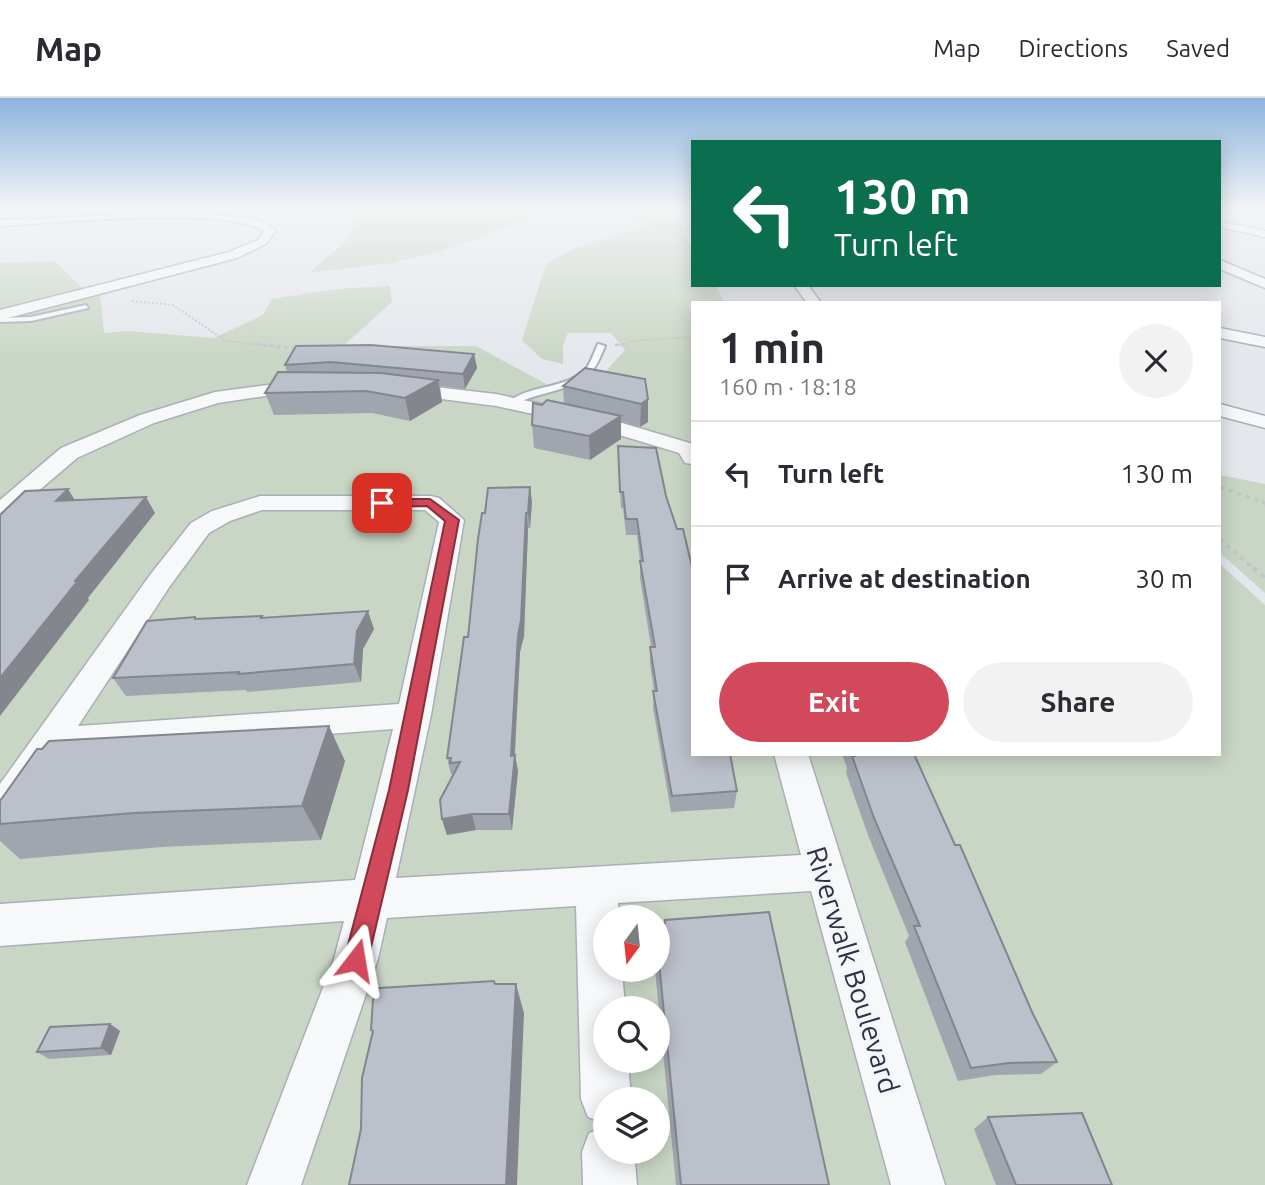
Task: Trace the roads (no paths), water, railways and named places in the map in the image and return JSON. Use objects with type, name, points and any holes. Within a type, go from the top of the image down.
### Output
[{"type":"street","points":[[0,315],[222,258]]},
{"type":"street","points":[[1221,264],[1254,262]]},
{"type":"street","points":[[1221,264],[1265,284]]},
{"type":"street","points":[[1221,333],[1265,342]]},
{"type":"street","points":[[0,512],[69,453],[147,419],[215,398],[284,386],[320,385]]},
{"type":"street","points":[[382,387],[511,403],[598,422],[686,449],[691,455]]},
{"type":"street","points":[[1221,410],[1265,422]]},
{"type":"street","points":[[0,814],[160,581],[200,528],[221,516],[260,503],[430,503],[452,520],[398,790],[356,960],[274,1185]]},
{"type":"street","points":[[50,742],[414,715]]},
{"type":"street","name":"Riverwalk Boulevard","points":[[792,756],[918,1185]]},
{"type":"street","points":[[0,925],[371,899],[824,872]]},
{"type":"street","points":[[596,886],[605,1087]]},
{"type":"street","points":[[609,1164],[610,1185]]},
{"type":"lane","points":[[0,320],[31,319],[86,307]]},
{"type":"lane","points":[[511,403],[532,390],[564,384],[581,377],[590,369],[601,346]]}]
